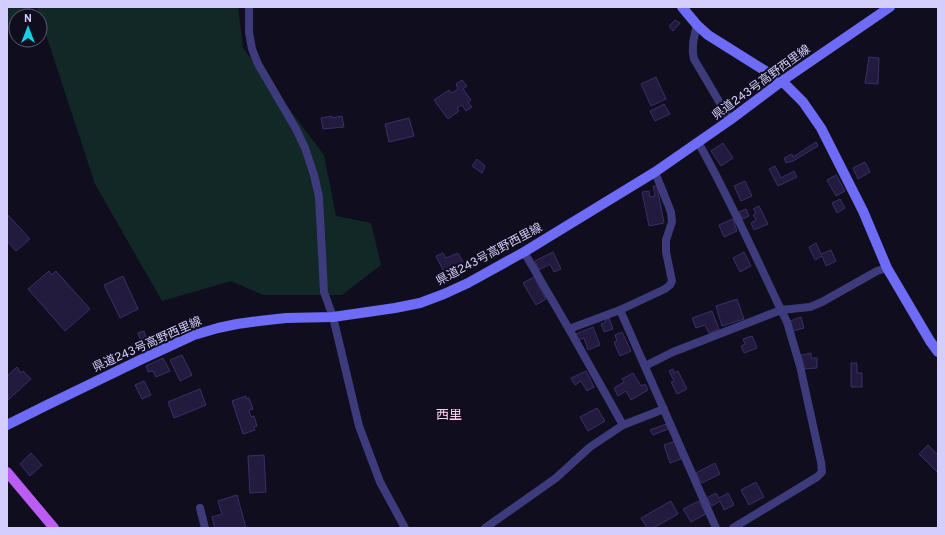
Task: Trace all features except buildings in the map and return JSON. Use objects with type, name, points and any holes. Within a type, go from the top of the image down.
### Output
[{"type":"main road","points":[[682,7],[708,35],[782,81],[803,102],[821,128],[863,211],[887,268],[938,352]]},
{"type":"main road","name":"県道243号高野西里線","points":[[7,425],[194,335],[218,328],[258,321],[286,318],[333,317],[395,308],[420,303],[468,283],[524,252],[655,172],[730,120],[782,81],[890,7]]},
{"type":"main road","points":[[7,472],[54,528]]},
{"type":"street","points":[[249,7],[249,32],[252,49],[258,64],[296,129],[305,148],[314,175],[319,197],[324,292],[333,317],[359,426],[380,482],[405,528]]},
{"type":"street","points":[[697,24],[692,51],[694,59],[730,120]]},
{"type":"street","points":[[698,142],[740,223],[787,322],[800,366],[822,472],[817,477],[733,528]]},
{"type":"street","points":[[569,329],[620,310],[665,289],[670,285],[672,281],[666,252],[666,240],[672,222],[671,212],[655,172]]},
{"type":"street","points":[[524,252],[623,425]]},
{"type":"street","points":[[645,366],[673,352],[781,310],[810,307],[822,302],[877,271],[887,268]]},
{"type":"street","points":[[620,310],[716,528]]},
{"type":"street","points":[[485,528],[556,478],[590,447],[623,425],[664,410]]},
{"type":"street","points":[[200,508],[205,528]]},
{"type":"green space","points":[[7,7],[30,7],[8,8],[8,26]]},
{"type":"green space","points":[[238,7],[243,48],[324,155],[336,216],[371,223],[381,265],[342,295],[263,295],[231,281],[162,301],[95,184],[48,41],[48,8],[37,8]]},
{"type":"district","name":"西里","points":[[449,414]]}]
